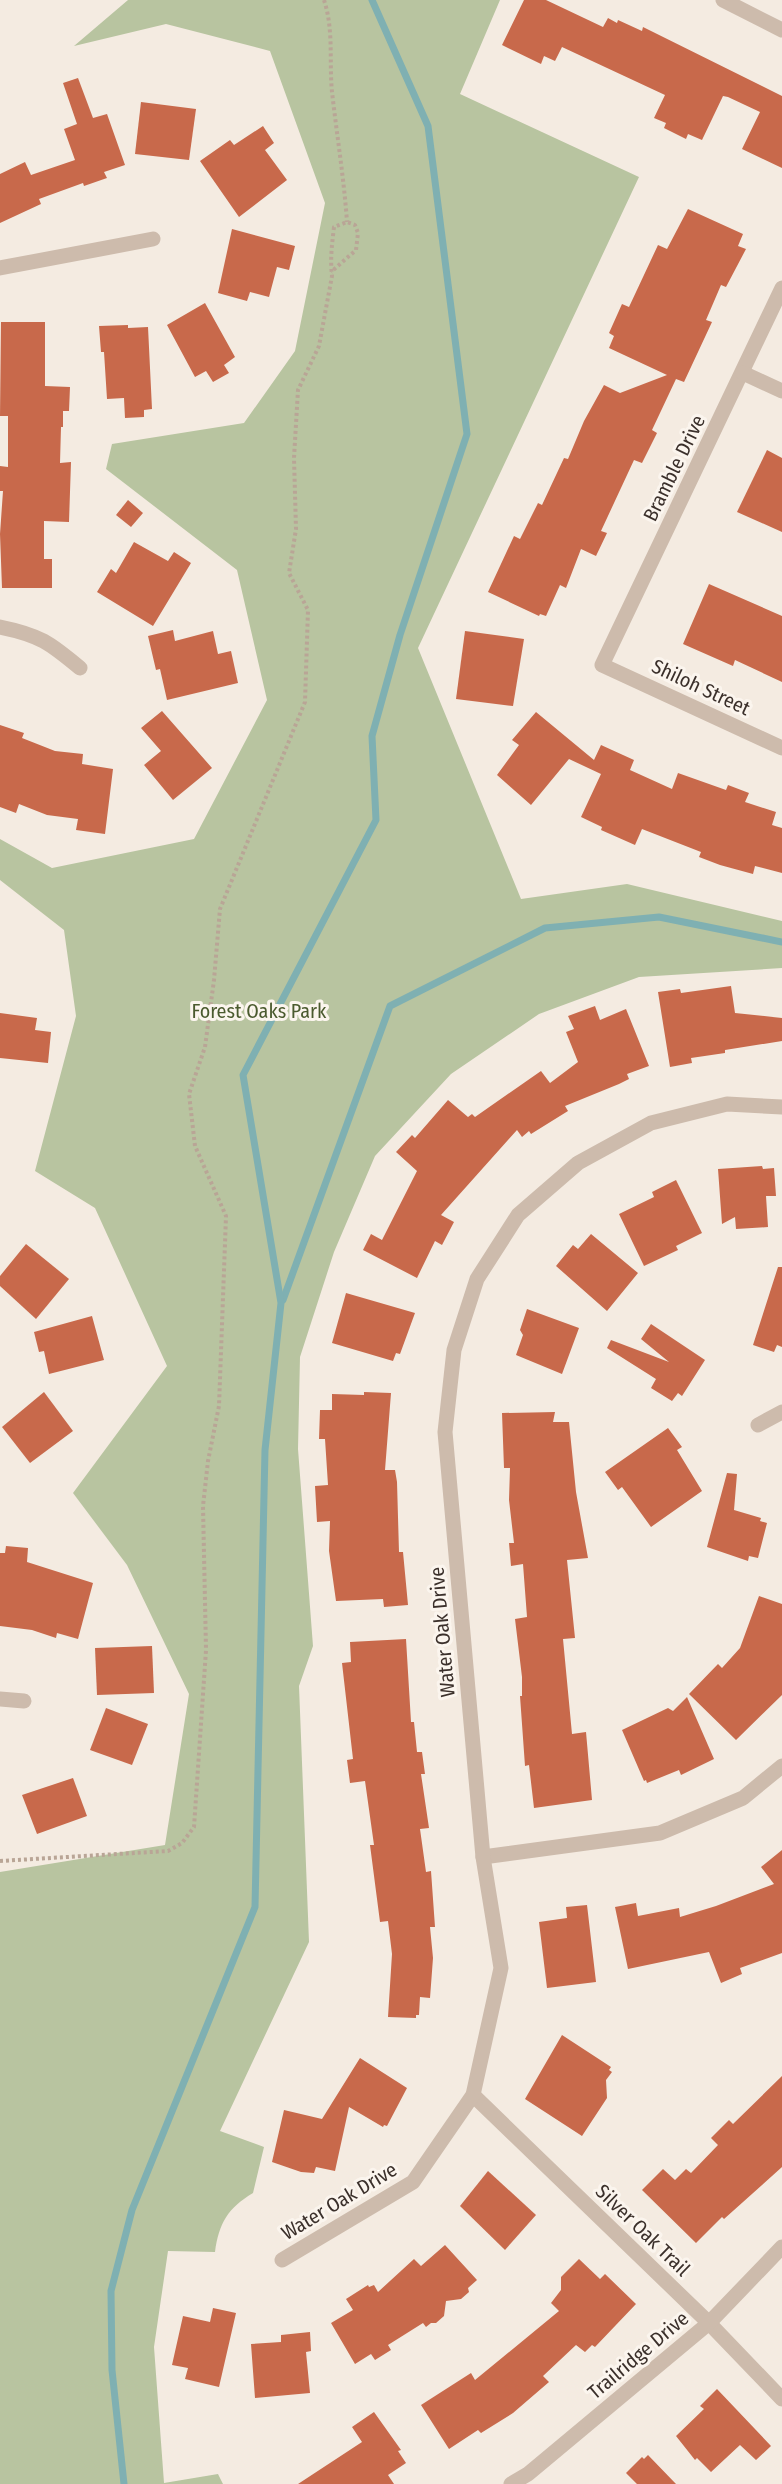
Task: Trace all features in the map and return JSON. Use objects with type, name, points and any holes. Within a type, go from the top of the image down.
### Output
[{"type":"street","points":[[723,0],[742,4],[782,30]]},
{"type":"street","points":[[0,268],[153,239]]},
{"type":"street","name":"Bramble Drive","points":[[602,665],[782,288]]},
{"type":"street","points":[[743,373],[782,391]]},
{"type":"street","points":[[0,627],[28,633],[47,641],[80,668]]},
{"type":"street","name":"Shiloh Street","points":[[602,665],[782,748]]},
{"type":"street","name":"Water Oak Drive","points":[[282,2260],[413,2182],[473,2095],[501,1968],[483,1857],[446,1432],[454,1350],[477,1279],[518,1215],[578,1163],[651,1123],[727,1104],[782,1107]]},
{"type":"street","points":[[758,1425],[782,1412]]},
{"type":"street","points":[[0,1699],[24,1701]]},
{"type":"street","points":[[483,1857],[660,1833],[743,1798],[782,1766]]},
{"type":"street","name":"Silver Oak Trail","points":[[473,2095],[709,2323],[782,2399]]},
{"type":"street","name":"Trailridge Drive","points":[[511,2484],[528,2474],[709,2323],[782,2247]]},
{"type":"path","points":[[324,0],[329,15],[332,91],[347,222]]},
{"type":"path","points":[[0,1861],[168,1851],[182,1843],[195,1827],[206,1650],[203,1506],[208,1461],[219,1406],[226,1216],[195,1146],[189,1094],[205,1047],[220,909],[305,702],[308,610],[289,573],[296,529],[294,458],[298,390],[319,346],[332,272],[334,227],[347,222],[354,225],[358,233],[356,250],[332,272]]},
{"type":"green space","name":"Forest Oaks Park","points":[[128,0],[500,0],[460,94],[639,177],[418,648],[521,899],[627,884],[782,921],[782,968],[639,977],[539,1014],[451,1074],[375,1156],[334,1252],[300,1357],[298,1449],[313,1646],[299,1686],[309,1942],[220,2131],[264,2147],[253,2193],[237,2204],[226,2217],[219,2233],[215,2252],[168,2251],[154,2347],[164,2483],[218,2474],[223,2484],[0,2484],[0,1872],[165,1845],[189,1694],[127,1565],[73,1493],[167,1366],[95,1208],[35,1171],[76,1016],[64,930],[0,880],[0,839],[52,868],[194,839],[267,700],[237,570],[106,469],[112,444],[244,423],[295,351],[325,203],[270,51],[166,24],[74,46]]},
{"type":"building","points":[[524,0],[546,0],[603,27],[608,18],[642,31],[643,27],[782,96],[782,168],[742,149],[760,112],[728,97],[723,96],[702,140],[688,134],[686,139],[664,128],[666,123],[654,118],[665,95],[562,47],[555,61],[544,56],[541,64],[502,45]]},
{"type":"building","points":[[78,78],[93,118],[107,114],[125,165],[104,172],[107,178],[84,186],[83,183],[39,199],[41,204],[0,223],[0,174],[25,162],[31,175],[75,160],[64,129],[77,124],[63,83]]},
{"type":"building","points":[[141,102],[196,109],[189,160],[135,154]]},
{"type":"building","points":[[263,126],[274,143],[265,150],[287,180],[239,217],[200,161],[230,140],[234,145]]},
{"type":"building","points":[[688,209],[743,234],[738,246],[746,249],[726,287],[721,285],[706,320],[712,322],[684,382],[676,379],[652,430],[657,433],[642,463],[634,460],[601,531],[607,533],[596,556],[581,549],[566,588],[560,585],[546,616],[540,614],[539,616],[488,592],[514,536],[520,539],[538,503],[542,505],[564,458],[568,459],[584,421],[604,385],[620,393],[667,375],[609,348],[614,336],[609,333],[622,304],[629,307],[658,245],[667,249]]},
{"type":"building","points":[[232,229],[295,246],[289,270],[277,267],[269,297],[250,292],[247,301],[218,293]]},
{"type":"building","points":[[205,303],[235,357],[224,365],[229,373],[213,382],[206,371],[195,377],[167,325]]},
{"type":"building","points":[[1,322],[45,322],[45,386],[70,387],[69,411],[63,411],[60,463],[71,462],[69,522],[44,521],[44,559],[52,559],[52,588],[2,588],[0,534],[3,491],[0,491],[0,466],[8,467],[8,416],[0,416]]},
{"type":"building","points":[[128,325],[128,328],[148,327],[152,409],[144,410],[144,417],[125,418],[124,398],[107,399],[104,352],[101,352],[99,326]]},
{"type":"building","points":[[767,450],[782,458],[782,532],[737,512]]},
{"type":"building","points":[[128,500],[143,513],[131,527],[116,515]]},
{"type":"building","points":[[134,542],[168,561],[174,552],[191,563],[153,626],[97,592],[111,569],[116,573]]},
{"type":"building","points":[[709,584],[782,616],[782,682],[735,660],[733,666],[683,644]]},
{"type":"building","points":[[173,630],[175,641],[213,631],[218,654],[231,651],[238,683],[167,700],[160,669],[156,670],[148,636]]},
{"type":"building","points":[[465,631],[524,639],[513,706],[456,699]]},
{"type":"building","points":[[162,711],[212,768],[173,800],[144,765],[161,751],[141,728]]},
{"type":"building","points":[[536,712],[594,760],[601,745],[634,760],[630,770],[672,789],[678,773],[726,790],[728,785],[749,793],[745,802],[776,812],[772,825],[782,828],[782,873],[755,866],[753,874],[720,865],[699,857],[701,852],[642,829],[635,845],[601,830],[602,827],[581,817],[601,774],[569,759],[531,805],[497,775],[519,745],[512,740]]},
{"type":"building","points":[[0,725],[24,733],[22,738],[55,751],[83,754],[82,764],[113,769],[105,834],[76,830],[78,819],[47,815],[19,804],[16,813],[0,807]]},
{"type":"building","points":[[731,986],[735,1013],[782,1018],[782,1041],[725,1050],[725,1053],[691,1058],[692,1063],[670,1067],[658,992],[680,989],[681,993]]},
{"type":"building","points":[[595,1006],[600,1020],[626,1009],[649,1066],[627,1074],[629,1079],[619,1084],[565,1106],[568,1111],[531,1134],[529,1131],[522,1137],[517,1130],[441,1215],[454,1222],[442,1245],[435,1241],[417,1278],[363,1250],[371,1234],[382,1240],[417,1171],[396,1152],[412,1135],[415,1138],[448,1100],[468,1117],[472,1114],[475,1117],[541,1071],[550,1083],[578,1062],[566,1032],[574,1029],[568,1016]]},
{"type":"building","points":[[0,1013],[37,1018],[35,1030],[51,1032],[48,1063],[0,1058]]},
{"type":"building","points":[[762,1166],[763,1169],[774,1168],[776,1196],[766,1196],[768,1227],[736,1229],[735,1217],[722,1224],[718,1169]]},
{"type":"building","points":[[676,1180],[702,1233],[676,1246],[678,1250],[644,1266],[619,1214],[654,1197],[652,1192]]},
{"type":"building","points":[[591,1234],[638,1273],[607,1311],[556,1266],[573,1245],[578,1249]]},
{"type":"building","points":[[26,1244],[69,1279],[36,1319],[0,1286],[0,1276]]},
{"type":"building","points":[[778,1267],[782,1267],[782,1347],[777,1345],[774,1352],[753,1345]]},
{"type":"building","points":[[346,1293],[415,1313],[400,1354],[396,1353],[393,1361],[332,1343]]},
{"type":"building","points":[[527,1309],[579,1328],[562,1374],[516,1355],[523,1335],[520,1330]]},
{"type":"building","points":[[92,1316],[104,1360],[49,1374],[44,1351],[39,1352],[34,1332]]},
{"type":"building","points":[[651,1324],[705,1360],[682,1396],[678,1393],[672,1401],[651,1388],[656,1379],[607,1348],[611,1340],[669,1362],[641,1339]]},
{"type":"building","points":[[44,1392],[73,1431],[30,1463],[2,1427]]},
{"type":"building","points":[[364,1392],[391,1393],[385,1470],[395,1470],[399,1552],[403,1552],[408,1605],[384,1607],[383,1599],[336,1601],[329,1551],[330,1521],[317,1522],[315,1486],[328,1485],[325,1439],[319,1439],[320,1410],[332,1410],[332,1394],[364,1395]]},
{"type":"building","points":[[555,1412],[553,1422],[569,1422],[576,1492],[588,1558],[567,1560],[575,1638],[563,1639],[572,1734],[586,1732],[592,1800],[534,1808],[529,1765],[525,1766],[520,1696],[522,1696],[522,1677],[515,1619],[527,1617],[523,1564],[511,1566],[509,1543],[514,1543],[509,1500],[510,1468],[504,1468],[502,1413]]},
{"type":"building","points":[[668,1428],[682,1447],[677,1450],[702,1491],[651,1527],[622,1487],[618,1490],[605,1472]]},
{"type":"building","points":[[727,1473],[737,1474],[734,1510],[761,1518],[760,1521],[767,1523],[758,1558],[749,1556],[748,1561],[707,1547]]},
{"type":"building","points":[[6,1546],[28,1548],[27,1562],[93,1583],[78,1639],[57,1633],[56,1638],[32,1630],[0,1626],[0,1553],[5,1553]]},
{"type":"building","points":[[759,1596],[782,1604],[782,1695],[736,1740],[689,1694],[718,1664],[722,1668],[740,1648]]},
{"type":"building","points":[[406,1639],[411,1722],[414,1722],[417,1752],[422,1752],[425,1774],[421,1774],[429,1828],[420,1829],[426,1872],[431,1871],[435,1927],[430,1927],[433,1958],[430,1998],[420,1997],[419,2015],[416,2015],[416,2018],[388,2017],[392,1954],[388,1921],[380,1922],[370,1845],[374,1845],[365,1781],[350,1783],[347,1760],[353,1759],[342,1663],[351,1662],[350,1642]]},
{"type":"building","points":[[152,1646],[154,1693],[97,1695],[95,1648]]},
{"type":"building","points":[[687,1697],[714,1759],[681,1775],[679,1770],[647,1783],[646,1780],[644,1781],[622,1730],[668,1708],[673,1711]]},
{"type":"building","points":[[106,1708],[148,1724],[132,1765],[90,1750]]},
{"type":"building","points":[[73,1778],[87,1816],[37,1834],[22,1795]]},
{"type":"building","points":[[782,1850],[782,1953],[740,1968],[742,1974],[721,1983],[709,1952],[628,1969],[615,1907],[636,1903],[638,1916],[679,1908],[680,1917],[716,1906],[774,1884],[761,1867]]},
{"type":"building","points":[[587,1905],[596,1982],[547,1988],[539,1922],[567,1918],[566,1907]]},
{"type":"building","points":[[562,2035],[611,2067],[609,2070],[612,2072],[606,2080],[607,2098],[582,2136],[525,2099]]},
{"type":"building","points":[[360,2058],[407,2088],[387,2126],[383,2127],[349,2107],[335,2171],[316,2167],[314,2173],[301,2172],[272,2162],[284,2110],[322,2119]]},
{"type":"building","points":[[782,2076],[782,2167],[724,2219],[722,2217],[696,2243],[642,2190],[663,2169],[675,2180],[686,2169],[691,2173],[718,2145],[711,2138],[729,2120],[733,2124]]},
{"type":"building","points":[[488,2171],[536,2215],[505,2250],[460,2206]]},
{"type":"building","points":[[445,2245],[477,2280],[468,2288],[469,2292],[461,2299],[446,2301],[444,2316],[436,2323],[431,2323],[426,2327],[423,2323],[388,2345],[391,2350],[375,2360],[371,2354],[355,2364],[331,2323],[353,2310],[346,2299],[368,2285],[369,2287],[374,2285],[378,2292],[414,2259],[421,2266]]},
{"type":"building","points":[[579,2259],[600,2279],[605,2274],[636,2304],[595,2347],[592,2345],[585,2352],[576,2345],[543,2376],[549,2382],[513,2413],[481,2433],[478,2430],[449,2449],[421,2405],[471,2373],[475,2380],[559,2311],[551,2303],[561,2290],[561,2277]]},
{"type":"building","points":[[213,2308],[236,2313],[219,2387],[185,2379],[188,2368],[172,2365],[183,2316],[210,2322]]},
{"type":"building","points":[[310,2332],[311,2351],[306,2352],[310,2393],[255,2398],[251,2344],[281,2342],[281,2335]]},
{"type":"building","points":[[717,2389],[771,2446],[756,2460],[740,2445],[711,2472],[697,2458],[695,2460],[676,2436],[704,2409],[700,2406]]},
{"type":"building","points":[[374,2412],[401,2450],[398,2451],[406,2463],[388,2475],[394,2484],[298,2484],[362,2442],[352,2427]]},
{"type":"building","points":[[648,2455],[676,2484],[637,2484],[626,2473],[642,2457],[644,2459]]},
{"type":"waterway","points":[[124,2484],[112,2370],[111,2291],[132,2210],[255,1907],[265,1450],[281,1303],[243,1075],[376,820],[372,736],[400,635],[467,434],[428,126],[372,0]]},
{"type":"waterway","points":[[283,1300],[390,1006],[545,928],[659,917],[782,942]]}]
